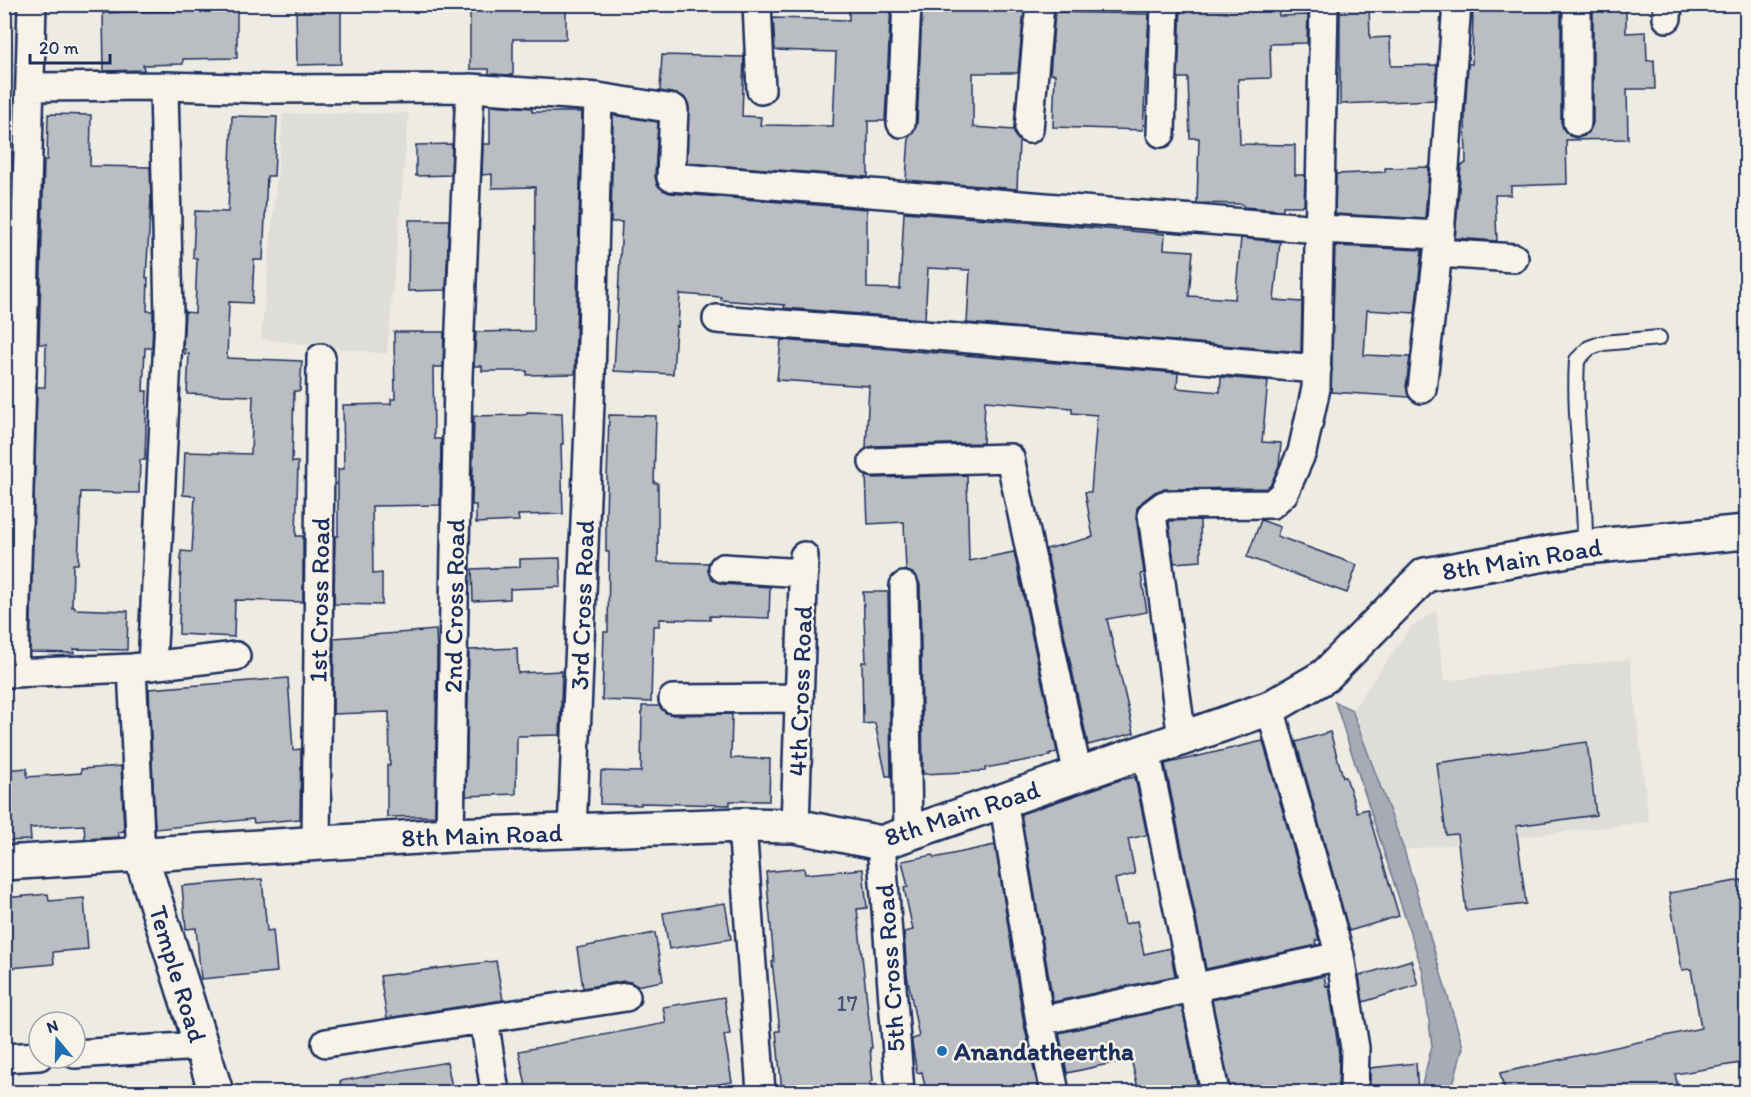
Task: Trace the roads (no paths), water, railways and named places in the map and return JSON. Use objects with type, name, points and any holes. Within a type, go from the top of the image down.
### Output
[{"type":"street","points":[[32,4],[9,673],[142,667],[236,656]]},
{"type":"street","points":[[757,4],[761,90]]},
{"type":"street","points":[[901,123],[907,4]]},
{"type":"street","points":[[1029,129],[1040,4]]},
{"type":"street","points":[[1161,133],[1165,4]]},
{"type":"street","points":[[1182,739],[1152,514],[1164,505],[1272,504],[1284,493],[1302,452],[1316,388],[1317,369],[1324,4]]},
{"type":"street","points":[[1422,389],[1439,244],[1457,4]]},
{"type":"street","points":[[1577,4],[1577,122]]},
{"type":"street","points":[[30,87],[470,88],[598,97],[674,109],[671,177],[1320,229],[1439,244],[1514,258]]},
{"type":"street","points":[[141,856],[142,667],[169,318],[164,87]]},
{"type":"street","name":"2nd Cross Road","points":[[450,835],[458,377],[470,88]]},
{"type":"street","name":"3rd Cross Road","points":[[572,831],[591,379],[598,97]]},
{"type":"street","points":[[717,319],[1317,369]]},
{"type":"street","name":"1st Cross Road","points":[[316,843],[321,358]]},
{"type":"street","points":[[873,462],[1010,458],[1078,775]]},
{"type":"street","name":"8th Main Road","points":[[4,863],[450,835],[742,825],[795,826],[894,838],[1270,708],[1325,676],[1425,575],[1585,547],[1746,535]]},
{"type":"street","name":"4th Cross Road","points":[[723,568],[804,565],[795,826]]},
{"type":"street","name":"5th Cross Road","points":[[900,1092],[894,838],[903,586]]},
{"type":"street","points":[[674,699],[799,698]]},
{"type":"street","points":[[1270,708],[1340,956],[1355,1048],[1354,1092]]},
{"type":"street","points":[[1146,752],[1215,1092]]},
{"type":"street","points":[[1003,800],[1040,1022],[1055,1092]]},
{"type":"street","points":[[742,825],[761,1092]]},
{"type":"street","name":"Temple Road","points":[[141,856],[216,1092]]},
{"type":"street","points":[[1040,1022],[1340,956]]},
{"type":"street","points":[[326,1043],[626,997]]},
{"type":"street","points":[[484,1019],[495,1092]]},
{"type":"street","points":[[87,1053],[201,1046]]},
{"type":"street","points":[[4,1058],[27,1057]]},
{"type":"lane","points":[[1585,547],[1586,515],[1576,397],[1577,360],[1589,348],[1603,343],[1659,338]]},
{"type":"place","name":"Anandatheertha","points":[[942,1051]]}]
